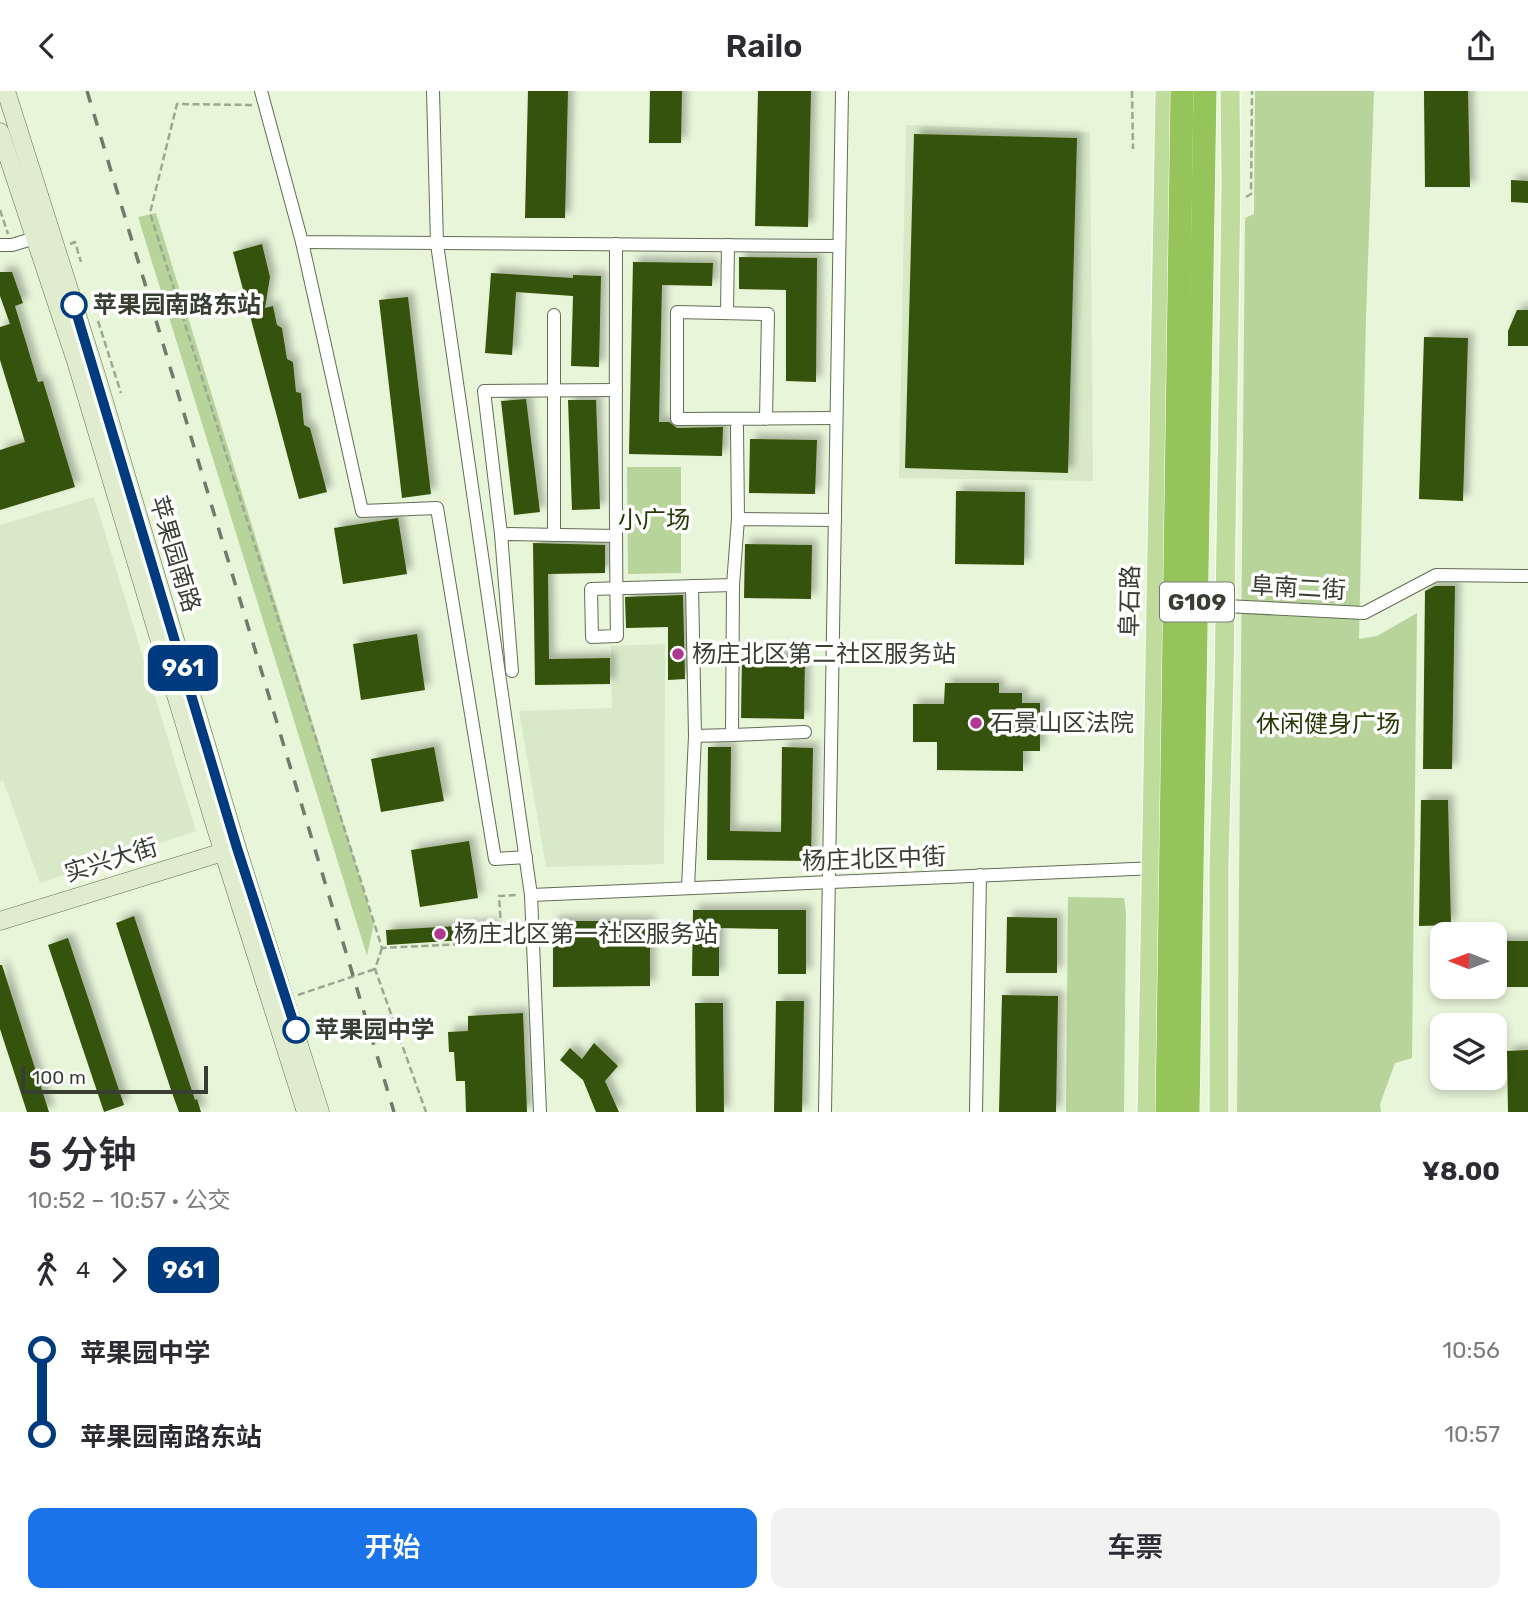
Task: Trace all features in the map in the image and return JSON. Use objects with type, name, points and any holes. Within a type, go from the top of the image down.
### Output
[{"type":"highway","name":"阜石路","points":[[1167,1112],[1171,91]]},
{"type":"highway","name":"G109","points":[[1188,1112],[1205,91]]},
{"type":"main road","name":"苹果园南路","points":[[6,91],[103,399],[306,1112]]},
{"type":"main road","points":[[1171,91],[1230,91],[1225,606],[1219,864],[1219,1112]]},
{"type":"main road","name":"阜石路","points":[[1147,1112],[1171,91]]},
{"type":"main road","name":"苹果园南路","points":[[0,132],[230,850],[285,999],[320,1112]]},
{"type":"main road","name":"实兴大街","points":[[0,921],[230,850]]},
{"type":"street","points":[[261,91],[302,242],[362,511],[438,508],[495,859],[526,857]]},
{"type":"street","points":[[433,91],[437,244],[531,895],[540,1112]]},
{"type":"street","points":[[825,1112],[842,91]]},
{"type":"street","points":[[0,245],[12,245],[35,238]]},
{"type":"street","points":[[302,242],[839,246]]},
{"type":"street","points":[[616,244],[616,588],[733,585]]},
{"type":"street","points":[[727,313],[728,245]]},
{"type":"street","points":[[766,419],[768,314],[677,312],[677,419],[766,419],[836,418]]},
{"type":"street","points":[[554,315],[554,535]]},
{"type":"street","points":[[512,671],[501,534],[484,391],[616,390]]},
{"type":"street","points":[[732,734],[733,585],[738,519],[737,427]]},
{"type":"street","points":[[738,519],[835,520]]},
{"type":"street","points":[[501,534],[616,536]]},
{"type":"street","name":"阜南二街","points":[[1225,606],[1364,613],[1436,575],[1528,576]]},
{"type":"street","points":[[688,888],[695,736],[692,586]]},
{"type":"street","points":[[695,736],[805,732]]},
{"type":"street","name":"杨庄北区中街","points":[[531,895],[1219,864]]},
{"type":"street","points":[[976,1112],[980,876]]},
{"type":"path","points":[[1132,91],[1133,149]]},
{"type":"path","points":[[1246,171],[1247,198],[1251,194],[1252,91]]},
{"type":"path","points":[[265,106],[177,104],[150,213],[382,949],[375,969],[426,1112]]},
{"type":"path","points":[[98,321],[121,393]]},
{"type":"path","points":[[382,949],[502,942],[499,897],[531,895]]},
{"type":"path","points":[[285,999],[375,969]]},
{"type":"shaded area","points":[[906,125],[1090,132],[1093,481],[899,478]]},
{"type":"shaded area","points":[[94,497],[196,831],[40,883],[3,780],[0,781],[0,525]]},
{"type":"shaded area","points":[[665,644],[664,864],[546,867],[519,711],[612,708],[611,646]]},
{"type":"green space","name":"休闲健身广场","points":[[1255,91],[1374,91],[1359,639],[1377,636],[1417,613],[1412,1058],[1395,1063],[1380,1104],[1381,1112],[1237,1112],[1245,218],[1254,214]]},
{"type":"green space","points":[[156,213],[374,923],[367,956],[138,217]]},
{"type":"green space","name":"小广场","points":[[627,467],[681,467],[681,573],[628,574]]},
{"type":"green space","points":[[1068,897],[1124,898],[1124,1112],[1066,1112]]},
{"type":"building","points":[[528,91],[568,91],[565,218],[525,218]]},
{"type":"building","points":[[650,91],[682,91],[681,143],[649,143]]},
{"type":"building","points":[[758,91],[811,91],[808,227],[755,226]]},
{"type":"building","points":[[1424,91],[1468,91],[1470,187],[1425,187]]},
{"type":"building","points":[[914,134],[1077,138],[1068,473],[905,468]]},
{"type":"building","points":[[1511,180],[1528,181],[1528,203],[1511,202]]},
{"type":"building","points":[[262,244],[270,277],[265,308],[273,306],[277,325],[282,328],[287,359],[293,362],[296,392],[301,393],[304,425],[310,428],[327,492],[299,499],[233,252]]},
{"type":"building","points":[[739,257],[817,258],[816,382],[786,381],[786,290],[739,289]]},
{"type":"building","points":[[633,262],[713,263],[712,286],[662,285],[659,422],[669,422],[677,428],[723,427],[722,456],[629,454]]},
{"type":"building","points":[[0,272],[12,272],[23,303],[15,306],[38,382],[43,381],[75,487],[0,510],[0,450],[25,442],[0,360],[0,327],[10,324],[0,296]]},
{"type":"building","points":[[491,273],[573,278],[573,275],[601,276],[599,367],[571,366],[573,296],[516,292],[512,355],[485,353]]},
{"type":"building","points":[[408,297],[431,494],[402,498],[379,300]]},
{"type":"building","points":[[1517,310],[1528,310],[1528,346],[1508,346],[1508,331]]},
{"type":"building","points":[[1424,337],[1468,338],[1463,501],[1419,499]]},
{"type":"building","points":[[526,399],[540,512],[514,515],[501,401]]},
{"type":"building","points":[[568,400],[596,400],[600,509],[572,510]]},
{"type":"building","points":[[750,439],[817,440],[815,494],[749,493]]},
{"type":"building","points":[[956,491],[1025,492],[1024,565],[955,564]]},
{"type":"building","points":[[398,518],[407,574],[343,584],[334,528]]},
{"type":"building","points":[[533,543],[605,545],[605,573],[548,574],[549,659],[610,658],[610,684],[535,685]]},
{"type":"building","points":[[745,544],[812,545],[811,599],[744,598]]},
{"type":"building","points":[[1435,586],[1455,586],[1452,769],[1423,769],[1425,591]]},
{"type":"building","name":"杨庄北区第二社区服务站","points":[[683,595],[685,679],[668,680],[668,627],[626,628],[625,597]]},
{"type":"building","points":[[417,634],[425,690],[361,700],[353,644]]},
{"type":"building","points":[[742,656],[805,656],[804,719],[741,718]]},
{"type":"building","name":"石景山区法院","points":[[945,683],[999,683],[999,693],[1022,693],[1022,703],[1040,703],[1040,751],[1023,751],[1023,771],[937,770],[937,742],[913,742],[913,704],[944,704]]},
{"type":"building","points":[[434,747],[444,801],[381,812],[371,759]]},
{"type":"building","points":[[708,747],[731,747],[730,831],[781,832],[782,747],[813,748],[811,861],[707,860]]},
{"type":"building","points":[[1421,800],[1448,800],[1451,922],[1430,922],[1430,926],[1419,926]]},
{"type":"building","points":[[469,841],[478,898],[420,907],[411,850]]},
{"type":"building","points":[[693,910],[806,910],[806,974],[778,974],[778,929],[719,928],[719,976],[692,976]]},
{"type":"building","points":[[134,916],[201,1112],[179,1112],[171,1090],[116,923]]},
{"type":"building","points":[[1007,917],[1057,918],[1057,973],[1006,973]]},
{"type":"building","points":[[553,921],[650,921],[650,986],[553,987]]},
{"type":"building","name":"杨庄北区第一社区服务站","points":[[493,924],[493,938],[387,945],[386,930]]},
{"type":"building","points":[[68,938],[124,1105],[104,1112],[48,945]]},
{"type":"building","points":[[1507,941],[1528,941],[1528,987],[1507,987]]},
{"type":"building","points":[[0,965],[49,1112],[27,1112],[0,1029]]},
{"type":"building","points":[[1002,995],[1058,996],[1056,1112],[999,1112]]},
{"type":"building","points":[[776,1001],[804,1001],[802,1112],[774,1112]]},
{"type":"building","points":[[695,1003],[723,1003],[724,1112],[696,1112]]},
{"type":"building","points":[[523,1013],[527,1112],[466,1112],[465,1081],[456,1081],[454,1052],[449,1052],[448,1032],[468,1031],[468,1016]]},
{"type":"building","points":[[594,1043],[618,1066],[605,1081],[619,1112],[596,1112],[583,1080],[560,1060],[570,1048],[582,1059]]},
{"type":"building","points":[[1528,1050],[1528,1112],[1508,1112],[1507,1051]]},
{"type":"railway","points":[[87,91],[394,1112]]},
{"type":"bus line","name":"961","points":[[74,305],[237,848],[296,1030]]},
{"type":"place","name":"苹果园南路东站","points":[[74,305]]},
{"type":"place","name":"杨庄北区第二社区服务站","points":[[678,654]]},
{"type":"place","name":"石景山区法院","points":[[976,723]]},
{"type":"place","name":"杨庄北区第一社区服务站","points":[[440,934]]},
{"type":"place","name":"苹果园中学","points":[[296,1030]]}]
